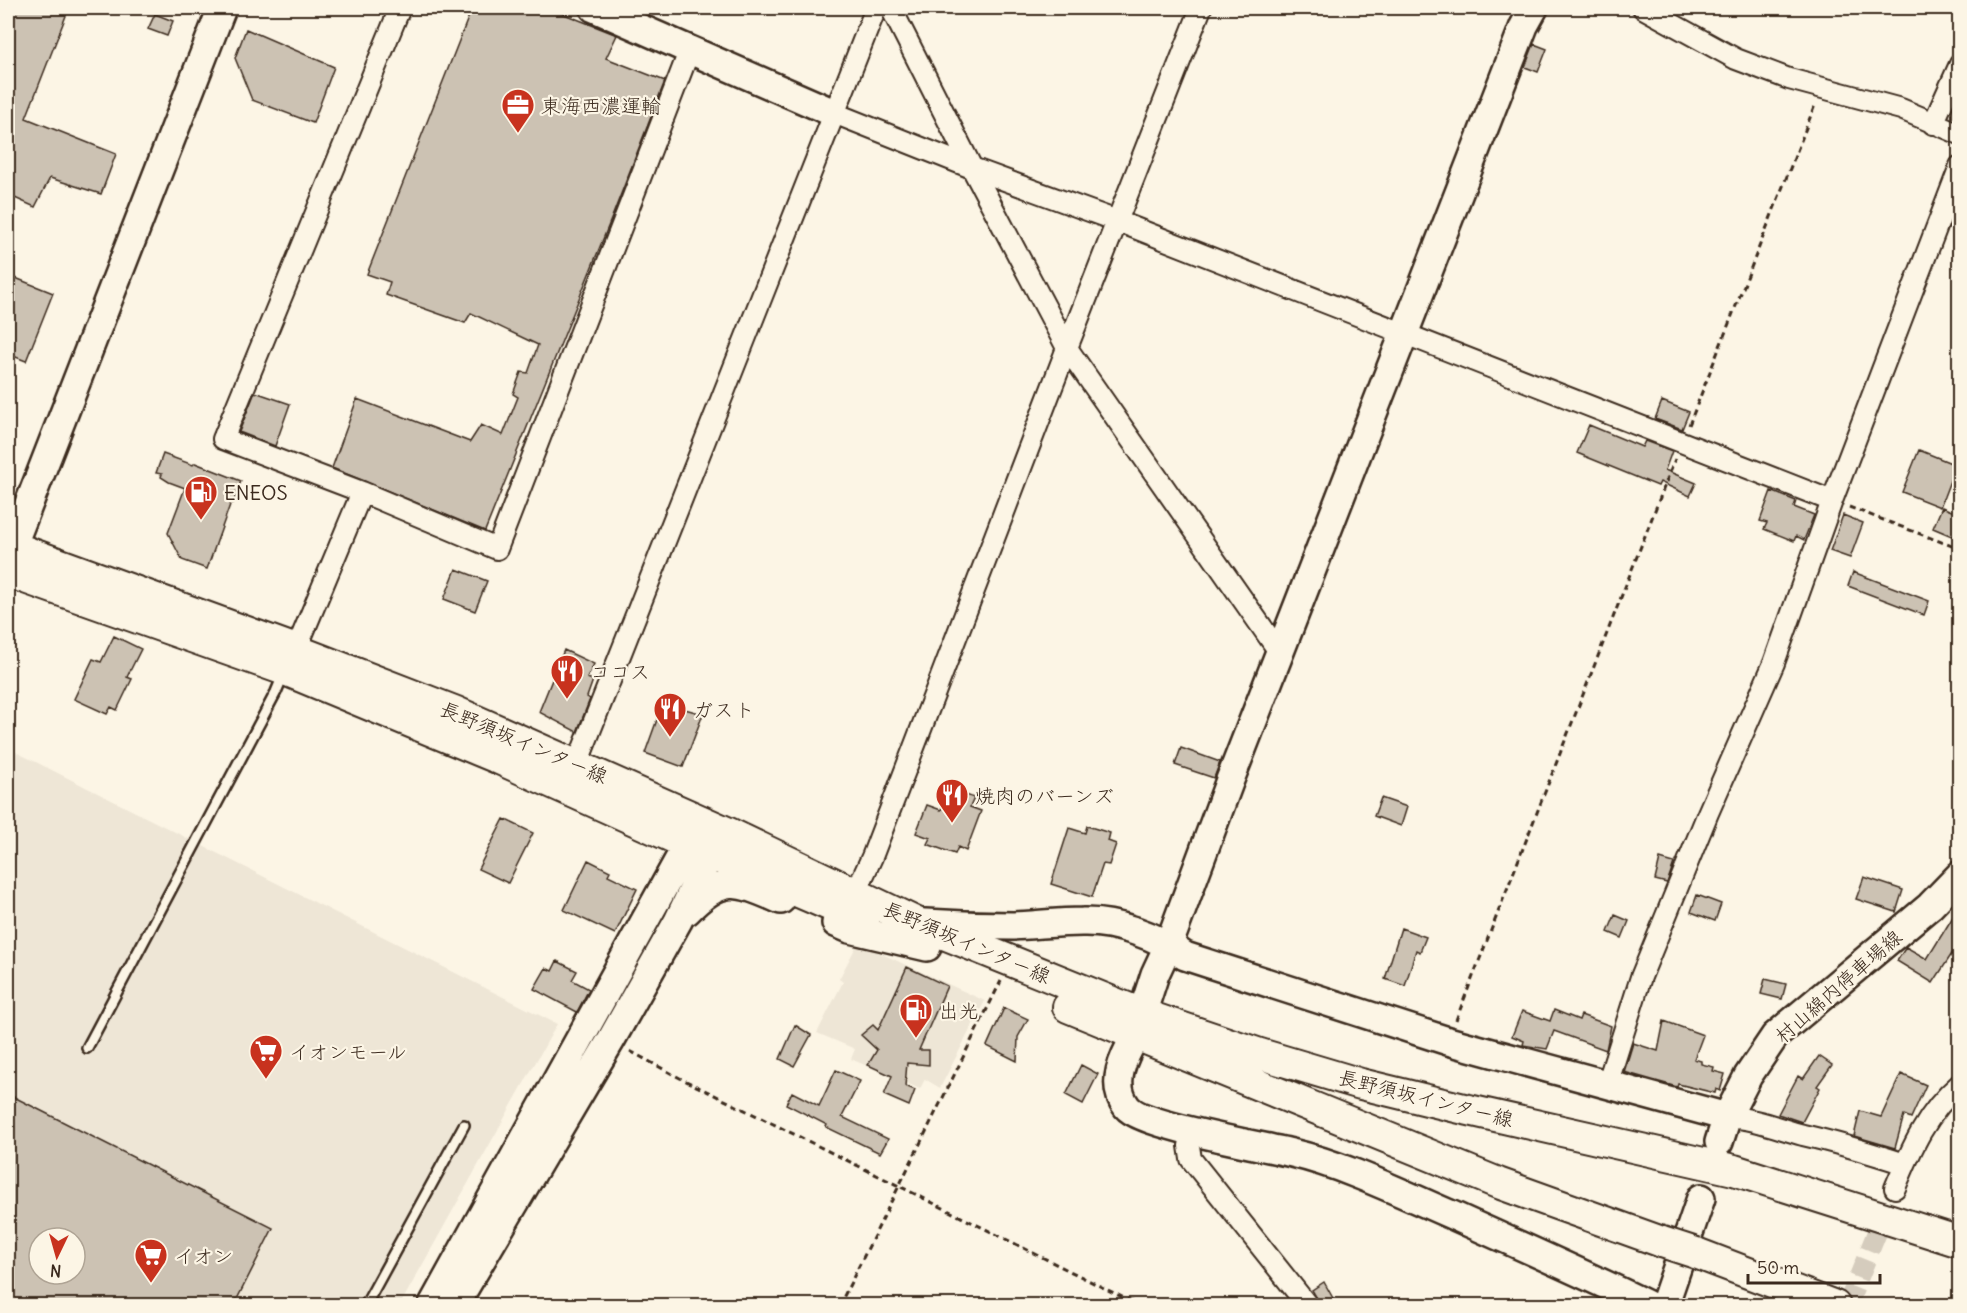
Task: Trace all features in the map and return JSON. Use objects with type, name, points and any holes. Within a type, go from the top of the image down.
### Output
[{"type":"main road","name":"長野須坂インター線","points":[[9,555],[290,660],[454,711],[577,764],[704,841],[855,894],[922,935],[1002,979],[1139,1024],[1260,1054],[1361,1084],[1734,1170],[1959,1242]]},
{"type":"main road","name":"長野須坂インター線","points":[[290,660],[495,757],[704,841],[922,935],[1139,1024],[1498,1183],[1834,1305]]},
{"type":"street","points":[[9,555],[222,8]]},
{"type":"street","points":[[400,8],[222,439],[362,492],[497,549],[690,49]]},
{"type":"street","points":[[594,8],[834,113],[972,168],[1117,221],[1832,501]]},
{"type":"street","points":[[577,764],[876,8]]},
{"type":"street","points":[[891,8],[1067,348],[1280,653]]},
{"type":"street","points":[[855,894],[872,857],[1067,348],[1201,8]]},
{"type":"street","points":[[1534,8],[1524,26],[1169,944],[1155,974],[1139,1024],[1124,1057],[1118,1086],[1128,1108],[1149,1120],[1309,1157],[1395,1190],[1650,1305]]},
{"type":"street","points":[[1643,8],[1736,59],[1788,79],[1900,109],[1959,134]]},
{"type":"street","points":[[1933,124],[1959,64]]},
{"type":"street","points":[[1606,1085],[1641,977],[1708,813],[1774,663],[1832,501],[1959,166]]},
{"type":"street","points":[[290,660],[362,492]]},
{"type":"street","points":[[451,1305],[611,1040],[678,921],[704,841]]},
{"type":"street","points":[[451,1305],[704,841]]},
{"type":"street","name":"村山綿内停車場線","points":[[1723,1130],[1748,1076],[1775,1036],[1930,906],[1959,875]]},
{"type":"street","points":[[678,921],[704,894],[716,887],[737,885],[750,887],[850,929],[922,935],[981,926],[1083,922],[1122,928],[1169,944],[1185,956],[1448,1041],[1606,1085],[1723,1130],[1743,1118],[1847,1145],[1905,1164]]},
{"type":"street","points":[[1895,1188],[1923,1128],[1942,1099],[1959,1084]]},
{"type":"street","points":[[1192,1131],[1189,1146],[1191,1159],[1308,1305]]},
{"type":"street","points":[[1664,1305],[1701,1198]]},
{"type":"lane","points":[[87,1048],[271,702],[290,660]]},
{"type":"lane","points":[[365,1305],[464,1125]]},
{"type":"path","points":[[1448,1041],[1822,88]]},
{"type":"path","points":[[1832,501],[1959,549]]},
{"type":"path","points":[[839,1305],[1002,979]]},
{"type":"path","points":[[611,1040],[680,1078],[1140,1305]]},
{"type":"shaded area","name":"イオンモール","points":[[8,748],[557,1024],[400,1305],[8,1305]]},
{"type":"shaded area","points":[[858,943],[985,1001],[940,1088],[925,1079],[920,1089],[851,1059],[855,1049],[817,1033],[843,982],[839,979]]},
{"type":"building","points":[[8,8],[69,8],[26,118],[116,154],[101,194],[50,178],[35,207],[8,195]]},
{"type":"building","points":[[472,8],[549,8],[617,35],[606,58],[665,81],[485,531],[332,468],[357,399],[470,442],[481,425],[503,435],[518,397],[513,394],[521,372],[528,373],[538,345],[471,313],[465,323],[386,295],[390,282],[367,274]]},
{"type":"building","points":[[155,14],[173,21],[167,36],[148,29]]},
{"type":"building","points":[[246,29],[334,67],[313,123],[252,100],[235,58]]},
{"type":"building","points":[[1534,44],[1547,49],[1538,72],[1525,67]]},
{"type":"building","points":[[8,275],[53,293],[26,361],[8,354]]},
{"type":"building","points":[[255,392],[290,404],[275,446],[239,432]]},
{"type":"building","points":[[1662,401],[1689,412],[1682,429],[1655,419]]},
{"type":"building","points":[[1589,425],[1642,447],[1645,441],[1672,451],[1665,470],[1696,483],[1690,496],[1660,482],[1658,486],[1577,453]]},
{"type":"building","points":[[1919,450],[1956,465],[1940,507],[1902,492]]},
{"type":"building","points":[[163,454],[193,465],[195,463],[241,481],[207,569],[182,560],[168,533],[185,488],[169,482],[161,477],[162,474],[156,473]]},
{"type":"building","points":[[1771,491],[1796,501],[1794,507],[1814,515],[1804,540],[1796,536],[1794,541],[1764,529],[1767,523],[1760,521]]},
{"type":"building","points":[[1942,507],[1959,514],[1959,539],[1933,528]]},
{"type":"building","points":[[1843,515],[1863,523],[1850,558],[1830,551]]},
{"type":"building","points":[[456,569],[487,581],[475,611],[444,599]]},
{"type":"building","points":[[1853,572],[1929,601],[1924,615],[1848,586]]},
{"type":"building","points":[[114,636],[141,649],[127,677],[132,679],[117,710],[111,707],[107,714],[74,699],[93,659],[101,662]]},
{"type":"building","points":[[564,650],[594,664],[587,678],[593,680],[587,697],[590,699],[577,732],[539,712]]},
{"type":"building","points":[[663,703],[703,714],[683,767],[645,753]]},
{"type":"building","points":[[1181,748],[1220,762],[1214,778],[1175,765]]},
{"type":"building","points":[[949,789],[974,798],[970,807],[981,811],[966,851],[958,847],[955,854],[927,844],[930,838],[916,833],[927,805],[941,810]]},
{"type":"building","points":[[1381,798],[1407,807],[1401,826],[1374,816]]},
{"type":"building","points":[[504,819],[533,833],[508,883],[478,869]]},
{"type":"building","points":[[1087,826],[1110,833],[1108,841],[1116,844],[1109,865],[1103,864],[1092,897],[1051,884],[1069,828],[1085,833]]},
{"type":"building","points":[[1660,859],[1674,863],[1667,883],[1655,880]]},
{"type":"building","points":[[588,860],[610,871],[608,875],[637,889],[615,934],[564,910]]},
{"type":"building","points":[[1864,877],[1903,890],[1896,912],[1856,899]]},
{"type":"building","points":[[1697,895],[1721,904],[1715,921],[1691,912]]},
{"type":"building","points":[[1959,907],[1959,943],[1933,983],[1897,961],[1906,947],[1927,959]]},
{"type":"building","points":[[1615,915],[1629,921],[1622,938],[1608,932]]},
{"type":"building","points":[[1401,928],[1426,937],[1420,952],[1416,950],[1405,986],[1385,979]]},
{"type":"building","points":[[557,961],[577,971],[572,980],[589,989],[577,1012],[534,989],[546,968],[552,971]]},
{"type":"building","points":[[907,967],[947,986],[919,1050],[929,1050],[929,1065],[907,1063],[905,1086],[915,1090],[909,1106],[884,1095],[892,1076],[868,1065],[877,1050],[861,1035],[873,1025],[878,1030]]},
{"type":"building","points":[[1765,979],[1786,984],[1782,999],[1761,994]]},
{"type":"building","points":[[1004,1008],[1028,1019],[1018,1037],[1017,1061],[987,1046]]},
{"type":"building","points":[[1554,1010],[1579,1020],[1581,1015],[1611,1026],[1606,1050],[1554,1031],[1547,1049],[1523,1045],[1524,1041],[1512,1036],[1522,1011],[1550,1021]]},
{"type":"building","points":[[1664,1021],[1703,1035],[1694,1059],[1701,1061],[1701,1064],[1714,1067],[1713,1071],[1725,1074],[1720,1091],[1716,1089],[1715,1093],[1678,1084],[1677,1087],[1624,1072],[1633,1043],[1658,1051]]},
{"type":"building","points":[[795,1025],[811,1035],[794,1066],[780,1059]]},
{"type":"building","points":[[1819,1056],[1832,1065],[1817,1086],[1820,1088],[1802,1122],[1778,1114],[1798,1076],[1803,1079]]},
{"type":"building","points":[[1081,1065],[1098,1074],[1083,1104],[1066,1095]]},
{"type":"building","points":[[836,1070],[860,1081],[842,1117],[888,1139],[880,1153],[826,1127],[827,1125],[786,1104],[792,1092],[819,1106]]},
{"type":"building","points":[[1901,1074],[1926,1085],[1911,1118],[1904,1115],[1895,1148],[1854,1136],[1860,1111],[1881,1117]]},
{"type":"building","points":[[8,1094],[273,1228],[234,1305],[8,1305]]},
{"type":"building","points":[[1324,1282],[1334,1300],[1321,1305],[1312,1290]]},
{"type":"tunnel","points":[[1847,1306],[1895,1188]]},
{"type":"place","name":"東海西濃運輸","points":[[518,134]]},
{"type":"place","name":"ENEOS","points":[[201,521]]},
{"type":"place","name":"ココス","points":[[567,700]]},
{"type":"place","name":"ガスト","points":[[670,738]]},
{"type":"place","name":"焼肉のバーンズ","points":[[952,824]]},
{"type":"place","name":"出光","points":[[916,1039]]},
{"type":"place","name":"イオンモール","points":[[266,1080]]},
{"type":"place","name":"イオン","points":[[151,1284]]}]
